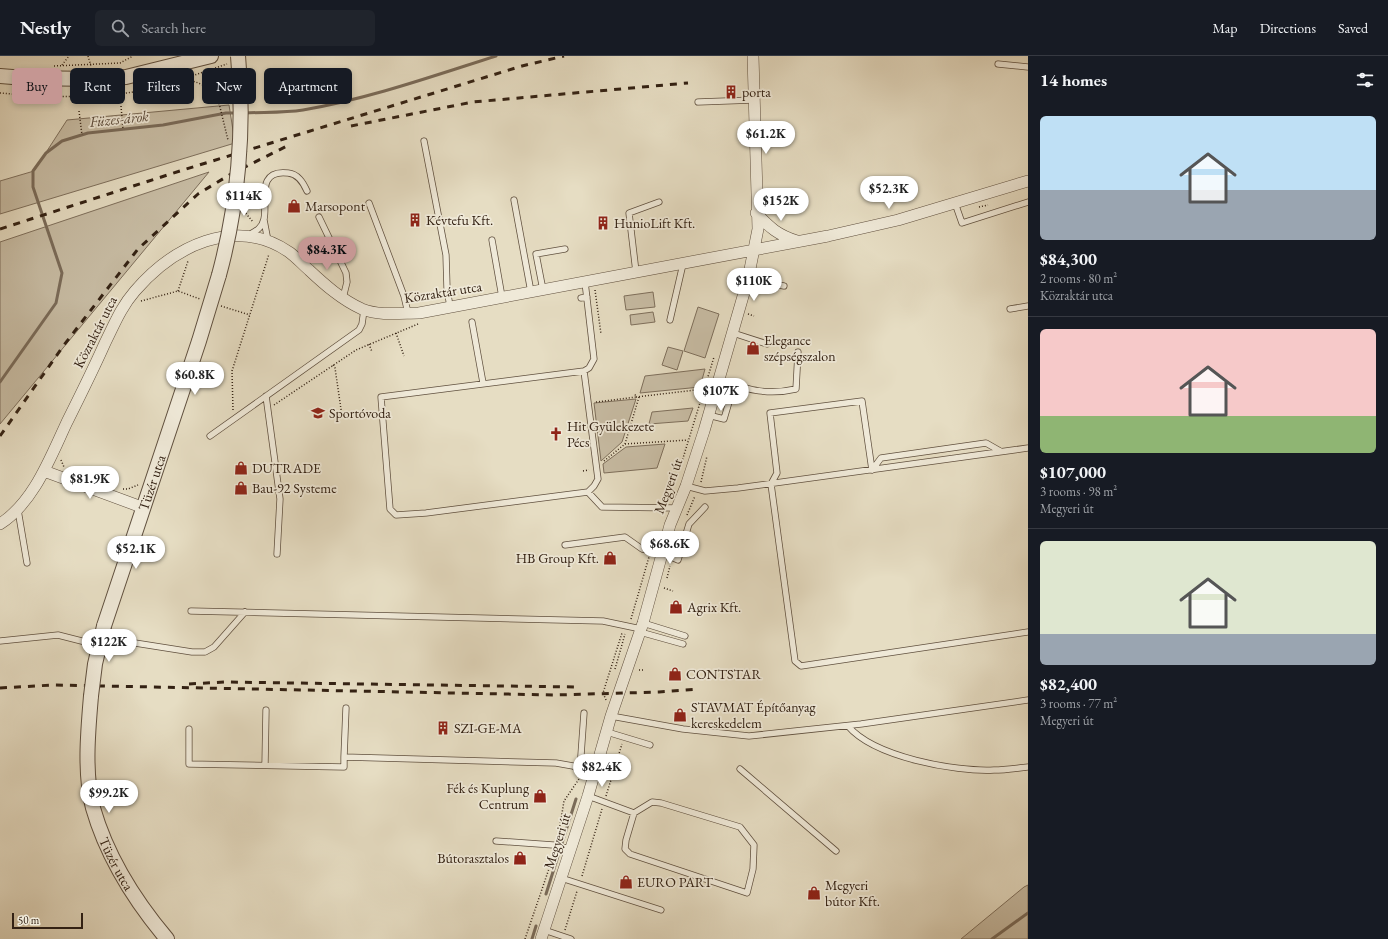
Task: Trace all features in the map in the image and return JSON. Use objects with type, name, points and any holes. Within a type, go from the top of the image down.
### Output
[{"type":"street","name":"Tüzér utca","points":[[167,939],[154,924],[115,865],[93,807],[87,758],[91,696],[95,664],[104,626],[199,341],[219,275],[227,239],[238,153],[241,105],[238,56]]},
{"type":"street","name":"Megyeri út","points":[[542,934],[588,796],[611,716],[642,628],[656,552],[686,486],[748,279],[757,238],[753,56]]},
{"type":"street","points":[[0,76],[25,78],[94,79],[126,77],[154,63],[211,63]]},
{"type":"street","name":"Közraktár utca","points":[[0,524],[18,510],[44,471],[124,303],[145,279],[182,252],[208,239],[235,235],[247,236],[270,242],[289,252],[343,298],[364,310],[387,314],[419,313],[543,290],[584,292],[636,272],[800,241],[898,220],[1028,181]]},
{"type":"street","points":[[756,213],[766,224],[782,236],[800,241]]},
{"type":"street","points":[[44,471],[144,508]]},
{"type":"lane","points":[[998,64],[1028,67]]},
{"type":"lane","points":[[698,102],[753,100]]},
{"type":"lane","points":[[424,142],[446,255],[447,288],[450,307]]},
{"type":"lane","points":[[270,242],[264,219],[264,190],[267,181],[271,176],[280,173],[289,173],[303,181],[307,191]]},
{"type":"lane","points":[[514,200],[531,292]]},
{"type":"lane","points":[[636,272],[629,213],[659,202]]},
{"type":"lane","points":[[955,203],[962,223],[1028,202]]},
{"type":"lane","points":[[369,204],[404,296],[408,313]]},
{"type":"lane","points":[[319,217],[346,273],[347,282],[343,298]]},
{"type":"lane","points":[[247,236],[259,229],[264,219]]},
{"type":"lane","points":[[492,240],[502,297]]},
{"type":"lane","points":[[543,290],[536,254],[565,249]]},
{"type":"lane","points":[[670,320],[683,264]]},
{"type":"lane","points":[[748,279],[784,286]]},
{"type":"lane","points":[[584,292],[594,359],[589,368],[584,371],[381,397],[390,509],[396,515],[426,513],[588,492],[598,479],[584,371]]},
{"type":"lane","points":[[1010,309],[1028,306]]},
{"type":"lane","points":[[210,436],[359,330],[362,324],[364,310]]},
{"type":"lane","points":[[472,322],[483,383]]},
{"type":"lane","points":[[733,333],[767,344]]},
{"type":"lane","points":[[718,380],[764,393],[796,389],[798,352]]},
{"type":"lane","points":[[708,415],[724,419],[734,385]]},
{"type":"lane","points":[[266,396],[280,499],[277,554]]},
{"type":"lane","points":[[872,470],[862,401],[770,414],[777,474],[771,484],[795,661],[801,666],[1028,632]]},
{"type":"lane","points":[[872,470],[881,458],[986,443],[1001,452]]},
{"type":"lane","points":[[686,486],[705,491],[771,484],[1028,448]]},
{"type":"lane","points":[[588,492],[602,507],[677,508]]},
{"type":"lane","points":[[565,544],[625,537],[642,549],[656,552],[678,560],[689,524],[705,507]]},
{"type":"lane","points":[[18,510],[27,564]]},
{"type":"lane","points":[[191,611],[603,621],[685,636]]},
{"type":"lane","points":[[0,641],[58,634],[86,644],[113,649],[124,648],[135,643],[192,652],[205,652],[214,647],[246,612]]},
{"type":"lane","points":[[642,628],[683,644]]},
{"type":"lane","points":[[611,716],[684,729],[749,736],[848,726],[1028,700]]},
{"type":"lane","points":[[189,729],[189,764],[344,767],[346,708]]},
{"type":"lane","points":[[265,765],[266,710]]},
{"type":"lane","points":[[581,771],[584,713]]},
{"type":"lane","points":[[848,726],[856,735],[899,756],[942,766],[993,770],[1028,767]]},
{"type":"lane","points":[[607,732],[650,745]]},
{"type":"lane","points":[[344,757],[556,763],[581,771],[593,778]]},
{"type":"lane","points":[[740,769],[836,850]]},
{"type":"lane","points":[[588,796],[634,813]]},
{"type":"lane","points":[[652,802],[661,803],[740,827],[754,845],[753,869],[747,893],[630,854],[625,849],[626,840],[634,813],[652,802]]},
{"type":"lane","points":[[496,841],[557,846],[570,849]]},
{"type":"lane","points":[[561,878],[661,910]]},
{"type":"lane","points":[[542,934],[571,939]]},
{"type":"path","points":[[62,65],[70,56]]},
{"type":"path","points":[[54,66],[120,63],[133,56]]},
{"type":"path","points":[[219,104],[224,130]]},
{"type":"path","points":[[121,106],[123,129]]},
{"type":"path","points":[[79,111],[82,135]]},
{"type":"path","points":[[233,420],[232,371],[250,315],[270,242]]},
{"type":"path","points":[[178,291],[188,261]]},
{"type":"path","points":[[584,292],[595,289],[601,334]]},
{"type":"path","points":[[136,303],[148,298],[178,291],[202,300]]},
{"type":"path","points":[[217,305],[250,315]]},
{"type":"path","points":[[745,313],[754,316]]},
{"type":"path","points":[[267,409],[356,350],[419,323]]},
{"type":"path","points":[[396,333],[404,356]]},
{"type":"path","points":[[369,344],[372,352]]},
{"type":"path","points":[[680,468],[715,353]]},
{"type":"path","points":[[333,365],[335,368],[342,416],[339,416]]},
{"type":"path","points":[[588,403],[704,389]]},
{"type":"path","points":[[625,444],[639,396]]},
{"type":"path","points":[[601,463],[625,444],[688,440]]},
{"type":"path","points":[[61,459],[62,465],[67,471]]},
{"type":"path","points":[[684,521],[702,480]]},
{"type":"path","points":[[118,489],[128,489],[139,484]]},
{"type":"path","points":[[606,703],[604,693],[623,630],[629,626],[656,552]]},
{"type":"path","points":[[664,588],[673,591]]},
{"type":"path","points":[[563,937],[624,737]]},
{"type":"path","points":[[525,939],[557,846],[564,802],[581,771]]},
{"type":"shaded area","points":[[229,105],[235,143],[0,214],[0,181],[34,171],[67,120]]},
{"type":"shaded area","points":[[209,172],[0,424],[0,242]]},
{"type":"shaded area","points":[[653,292],[655,307],[626,310],[624,296]]},
{"type":"shaded area","points":[[698,307],[719,314],[705,358],[684,351]]},
{"type":"shaded area","points":[[653,312],[655,322],[631,325],[630,315]]},
{"type":"shaded area","points":[[668,347],[683,351],[677,370],[662,365]]},
{"type":"shaded area","points":[[705,369],[700,387],[640,393],[645,376]]},
{"type":"shaded area","points":[[636,399],[622,442],[601,461],[594,403]]},
{"type":"shaded area","points":[[693,408],[688,421],[649,424],[652,412]]},
{"type":"shaded area","points":[[665,444],[657,468],[604,473],[603,464],[626,447]]},
{"type":"shaded area","points":[[1028,885],[1028,939],[961,939],[1024,887]]},
{"type":"waterway","name":"Füzes-árok","points":[[245,113],[296,111],[352,100],[496,56]]},
{"type":"waterway","name":"Füzes-árok","points":[[0,382],[56,303],[62,273],[33,187],[33,171],[46,153],[62,141],[88,133],[163,125],[226,113],[237,113]]},
{"type":"waterway","points":[[562,843],[576,799]]},
{"type":"waterway","points":[[546,894],[558,856]]},
{"type":"waterway","points":[[992,939],[1028,913]]},
{"type":"waterway","points":[[532,939],[536,926]]},
{"type":"railway","points":[[0,229],[183,170],[522,66],[564,56]]},
{"type":"railway","points":[[351,126],[473,102],[688,83]]},
{"type":"railway","points":[[0,436],[64,345],[138,249],[198,194],[231,174],[289,145]]},
{"type":"railway","points":[[189,684],[224,682],[576,687]]},
{"type":"railway","points":[[0,688],[53,685],[554,695],[659,692],[698,689]]},
{"type":"place","name":"porta","points":[[731,92]]},
{"type":"place","name":"Marsopont","points":[[294,206]]},
{"type":"place","name":"Kévtefu Kft.","points":[[415,220]]},
{"type":"place","name":"HunioLift Kft.","points":[[603,223]]},
{"type":"place","name":"Elegance szépségszalon","points":[[753,348]]},
{"type":"place","name":"Sportóvoda","points":[[318,413]]},
{"type":"place","name":"Hit Gyülekezete Pécs","points":[[556,434]]},
{"type":"place","name":"DUTRADE","points":[[241,468]]},
{"type":"place","name":"Bau-92 Systeme","points":[[241,488]]},
{"type":"place","name":"HB Group Kft.","points":[[610,558]]},
{"type":"place","name":"Agrix Kft.","points":[[676,607]]},
{"type":"place","name":"CONTSTAR","points":[[675,674]]},
{"type":"place","name":"STAVMAT Építőanyag kereskedelem","points":[[680,715]]},
{"type":"place","name":"SZI-GE-MA","points":[[443,728]]},
{"type":"place","name":"Fék és Kuplung Centrum","points":[[540,796]]},
{"type":"place","name":"Bútorasztalos","points":[[520,858]]},
{"type":"place","name":"EURO PART","points":[[626,882]]},
{"type":"place","name":"Megyeri bútor Kft.","points":[[814,893]]}]
